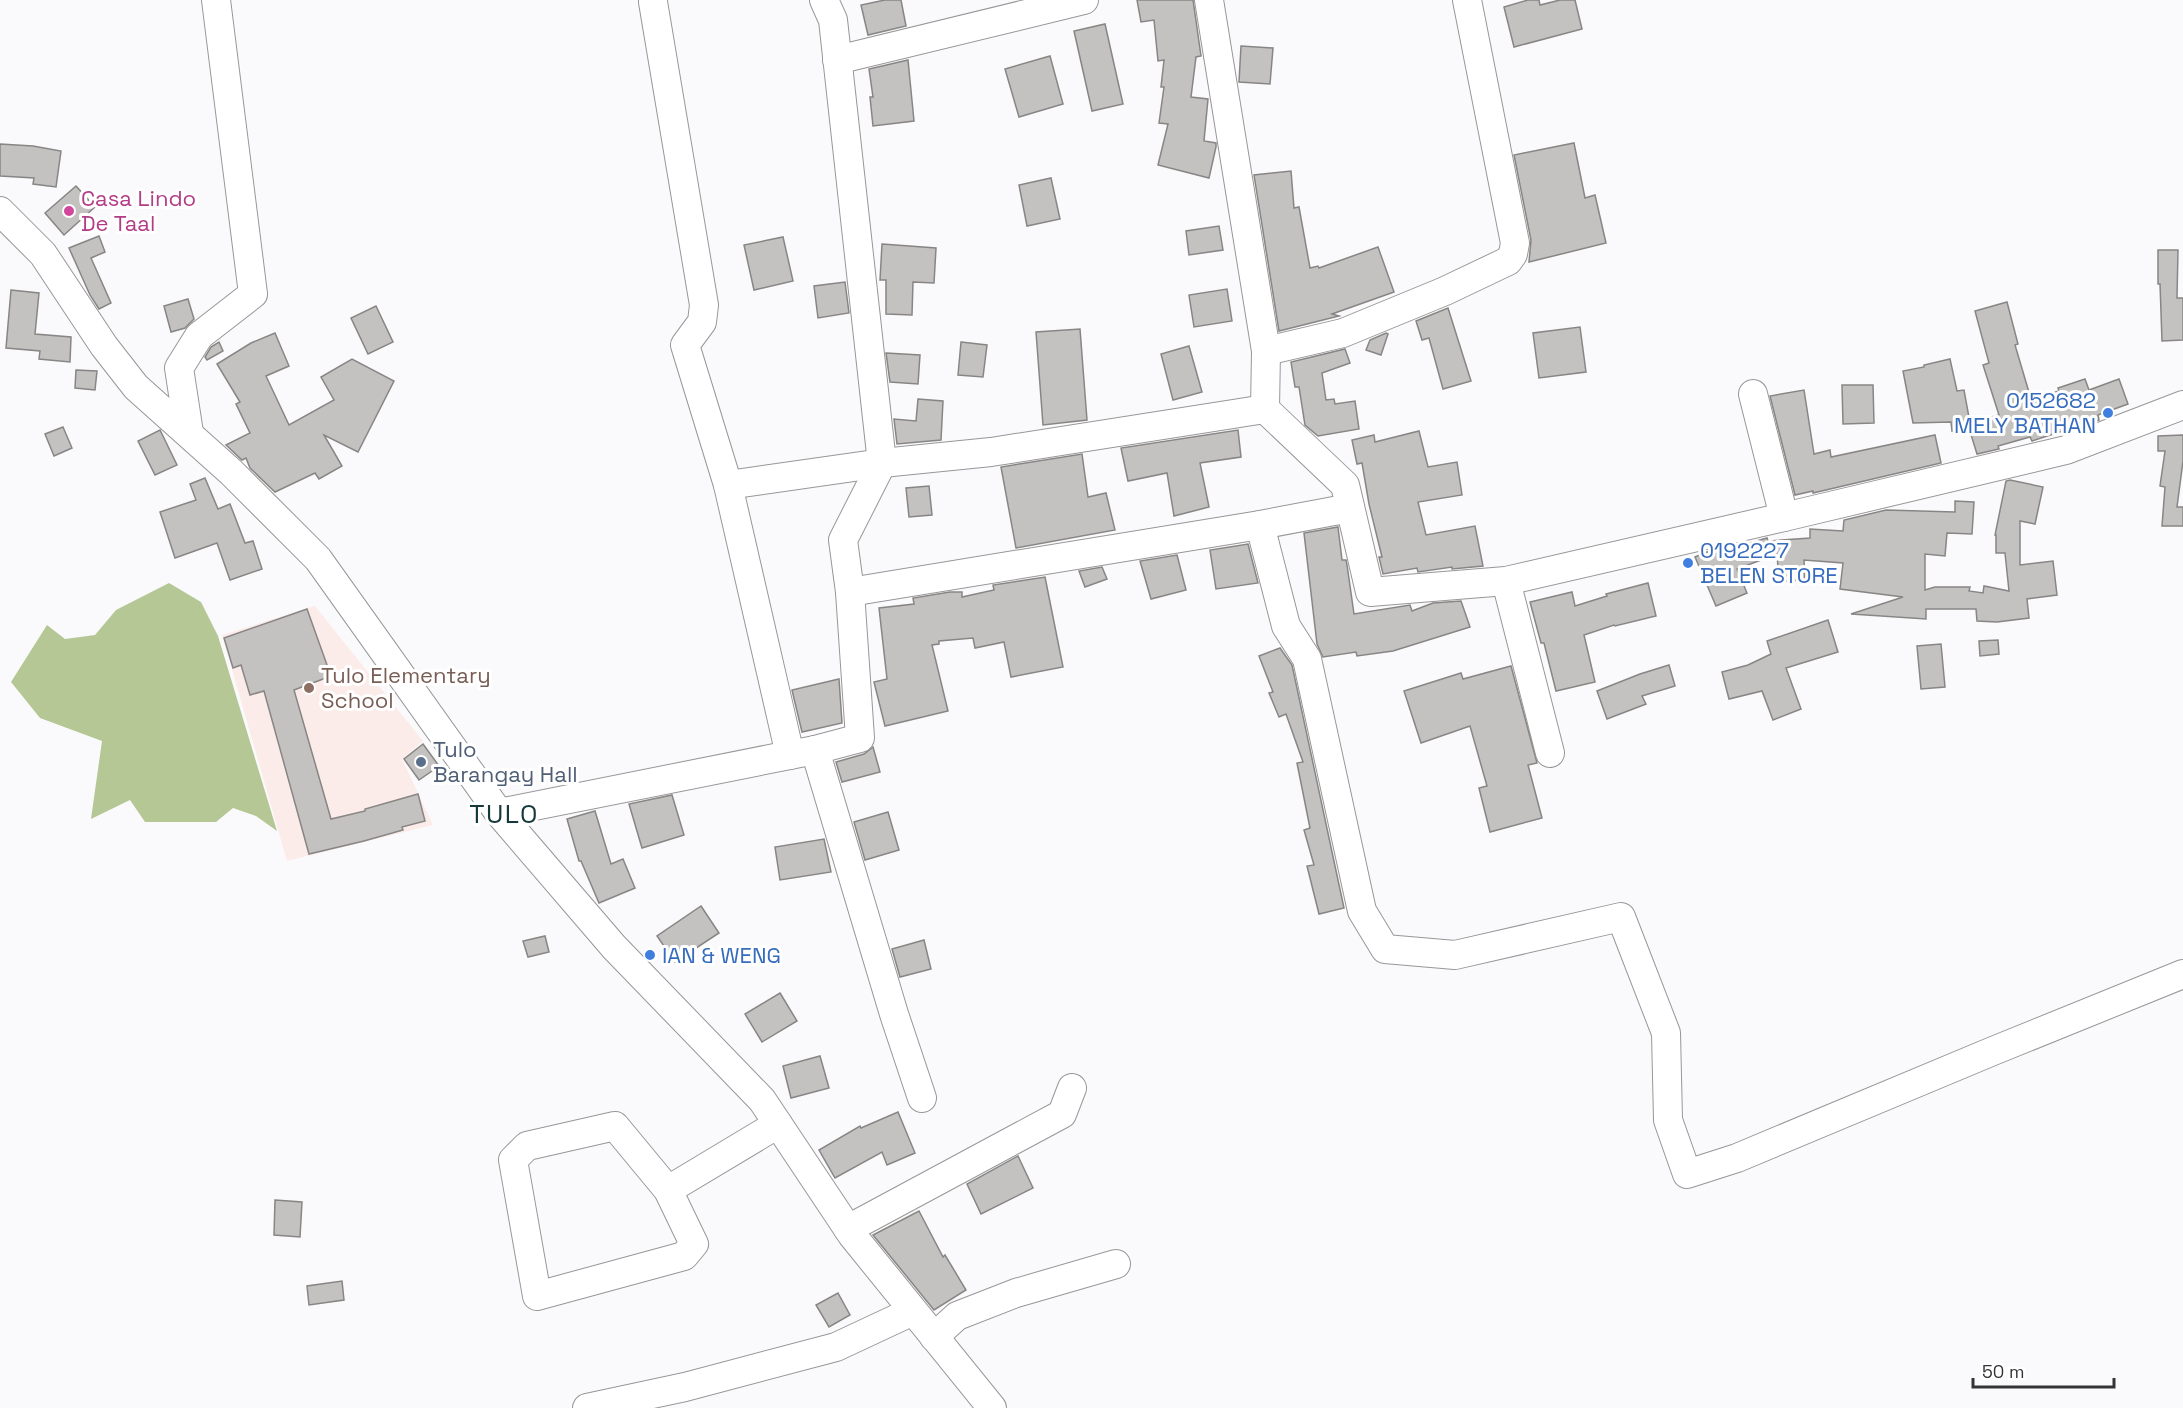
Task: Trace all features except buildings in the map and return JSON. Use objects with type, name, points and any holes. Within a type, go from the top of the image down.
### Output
[{"type":"street","points":[[189,433],[179,368],[199,336],[253,294],[216,0]]},
{"type":"street","points":[[499,813],[803,752],[860,738],[850,592],[843,540],[882,463],[833,20],[824,0]]},
{"type":"street","points":[[837,60],[1084,0]]},
{"type":"street","points":[[1209,0],[1266,351],[1265,409],[1345,485],[1370,592],[1506,581],[1785,518],[2066,450],[2183,405]]},
{"type":"street","points":[[1266,351],[1343,333],[1445,291],[1508,261],[1513,254],[1515,243],[1467,0]]},
{"type":"street","points":[[653,2],[704,305],[702,322],[685,345],[728,485],[803,752],[922,1098]]},
{"type":"street","points":[[0,211],[43,254],[104,346],[136,387],[189,433],[318,560],[499,813],[614,947],[762,1100],[848,1229],[992,1408]]},
{"type":"street","points":[[1753,394],[1785,518]]},
{"type":"street","points":[[728,485],[882,463],[991,452],[1265,409]]},
{"type":"street","points":[[850,592],[1260,525],[1350,508]]},
{"type":"street","points":[[1260,525],[1286,626],[1307,658],[1362,911],[1385,950],[1455,955],[1621,917],[1666,1033],[1668,1120],[1687,1174],[1737,1158],[2183,974]]},
{"type":"street","points":[[1506,581],[1551,753]]},
{"type":"street","points":[[848,1229],[1062,1114],[1072,1088]]},
{"type":"street","points":[[668,1190],[778,1124]]},
{"type":"street","points":[[615,1126],[668,1190],[694,1244],[684,1256],[537,1296],[513,1160],[527,1146],[615,1126]]},
{"type":"street","points":[[934,1337],[957,1316],[1016,1293],[1116,1264]]},
{"type":"street","points":[[587,1408],[684,1387],[836,1347],[913,1311]]},
{"type":"shaded area","name":"Tulo Elementary School","points":[[315,606],[423,741],[402,759],[433,825],[287,861],[222,635]]},
{"type":"green space","points":[[169,583],[201,602],[218,636],[277,831],[256,816],[233,808],[216,822],[145,822],[130,800],[91,819],[102,741],[40,718],[11,682],[47,625],[65,639],[95,635],[116,610]]},
{"type":"place","name":"Casa Lindo De Taal","points":[[69,211]]},
{"type":"place","name":"0152682 MELY BATHAN","points":[[2108,413]]},
{"type":"place","name":"0192227 BELEN STORE","points":[[1688,563]]},
{"type":"place","name":"Tulo Elementary School","points":[[309,688]]},
{"type":"place","name":"Tulo Barangay Hall","points":[[421,762]]},
{"type":"place","name":"IAN & WENG","points":[[650,955]]},
{"type":"district","name":"TULO","points":[[504,814]]}]
